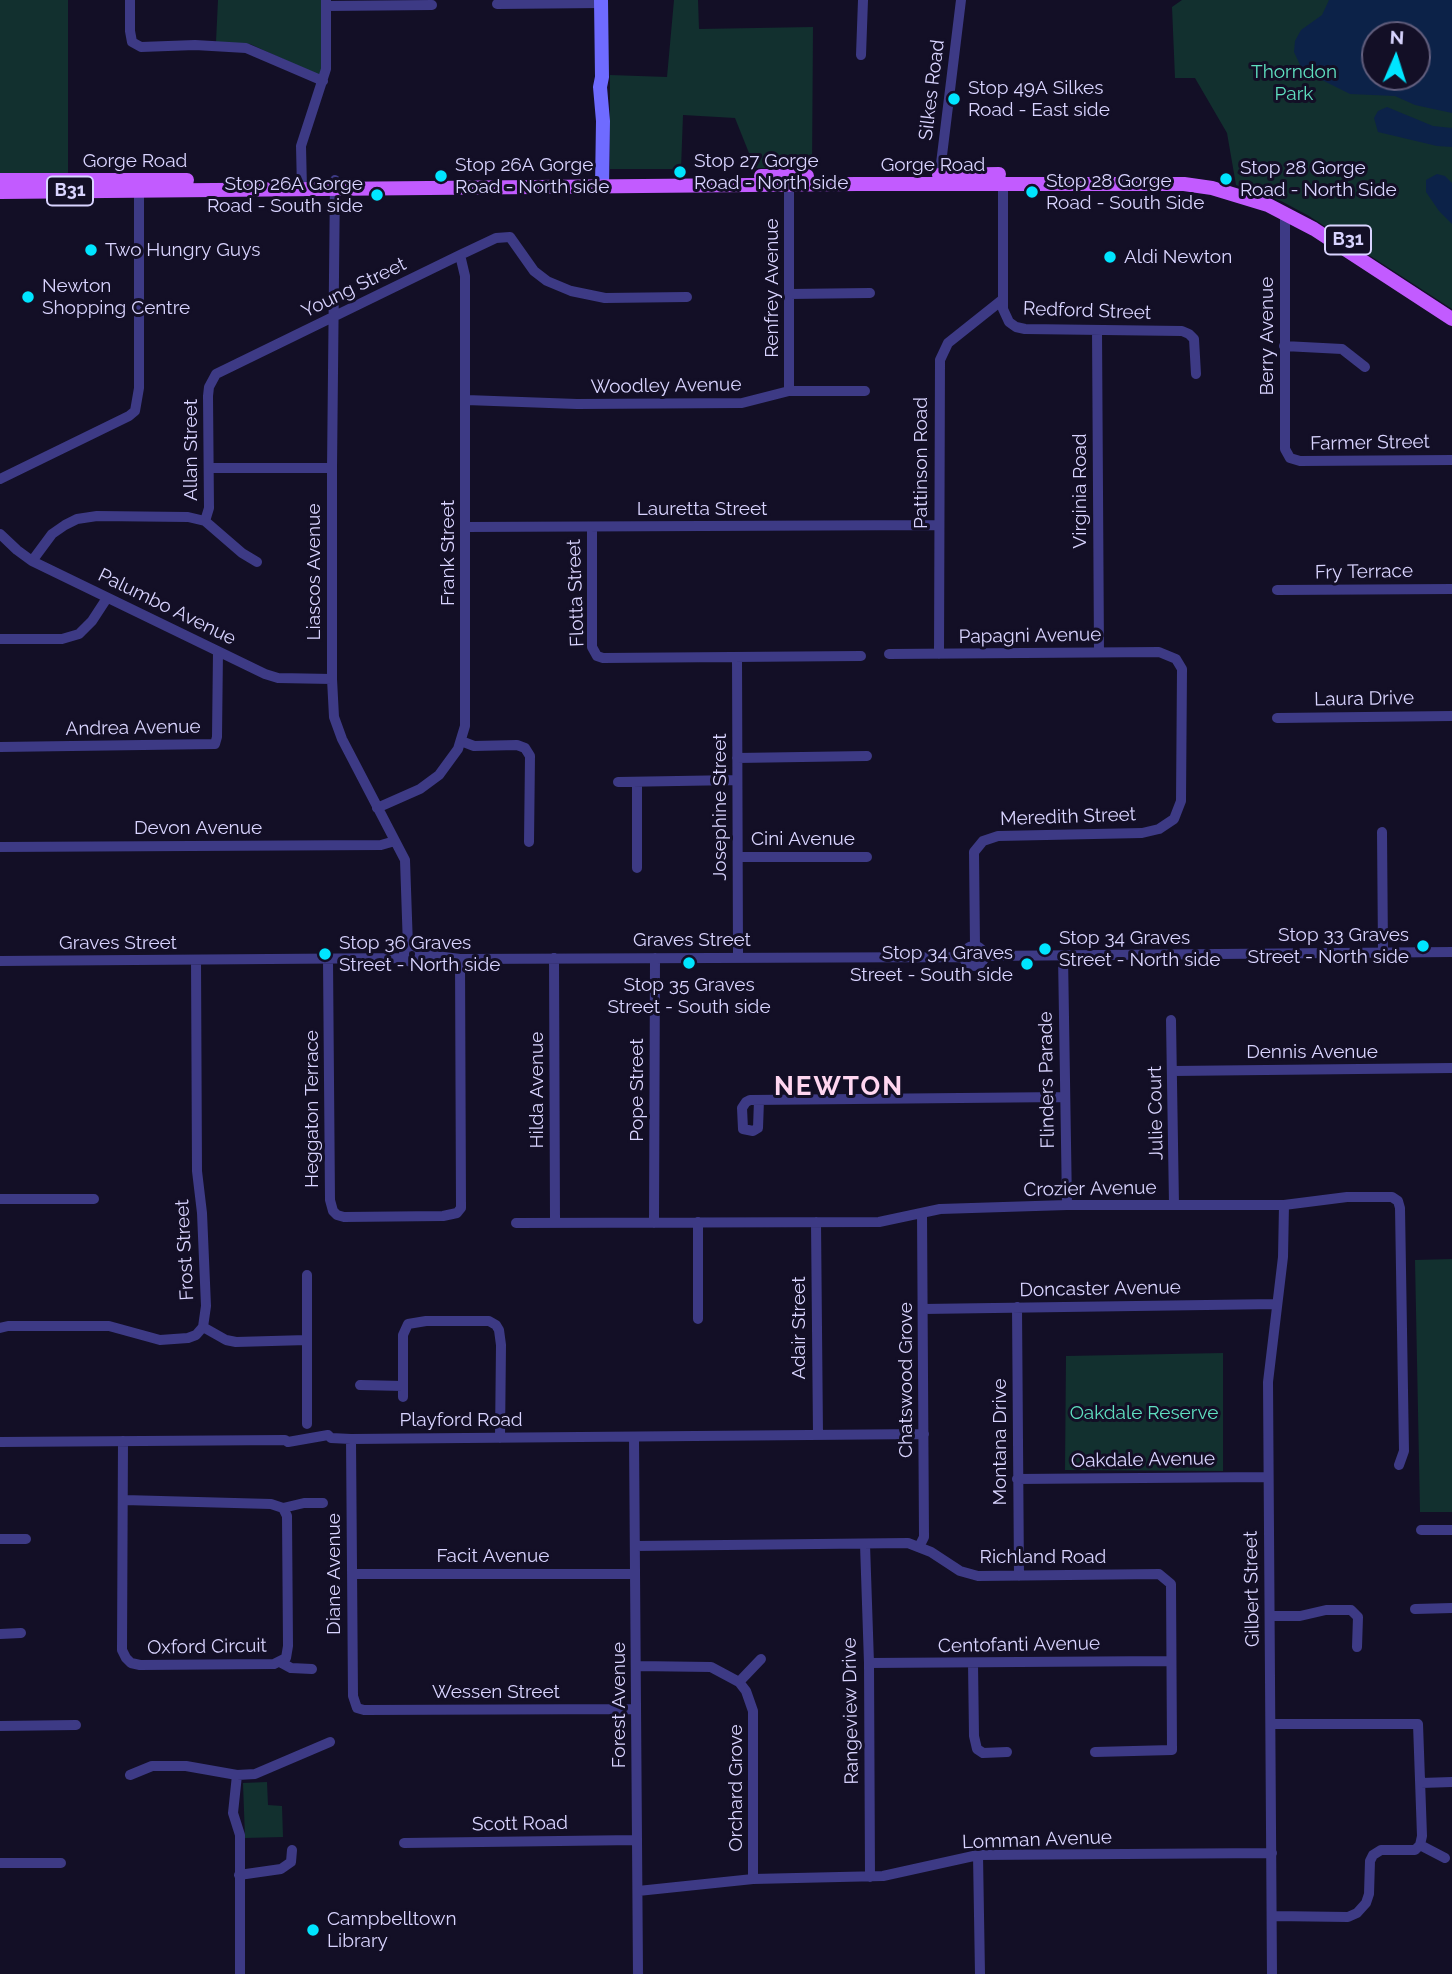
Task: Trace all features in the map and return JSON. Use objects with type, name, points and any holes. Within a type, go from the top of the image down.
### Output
[{"type":"main road","name":"Gorge Road","points":[[0,180],[139,185],[939,180],[1179,175],[1236,185],[1281,201],[1309,216],[1452,309]]},
{"type":"main road","name":"Gorge Road","points":[[1003,179],[1184,184],[1241,195],[1285,213],[1350,251],[1452,319]]},
{"type":"main road","name":"Gorge Road","points":[[0,192],[139,185]]},
{"type":"street","points":[[130,0],[132,43],[141,47],[195,45],[246,48],[323,81]]},
{"type":"street","points":[[861,55],[863,0]]},
{"type":"street","name":"Silkes Road","points":[[939,180],[961,0]]},
{"type":"street","points":[[497,4],[601,2],[601,182]]},
{"type":"street","points":[[302,184],[301,146],[323,81],[327,53],[326,3],[432,5]]},
{"type":"street","name":"Redford Street","points":[[1003,179],[1002,300],[1005,317],[1016,327],[1025,330],[1159,330],[1189,334],[1194,339],[1196,374]]},
{"type":"street","name":"Renfrey Avenue","points":[[789,181],[789,391]]},
{"type":"street","name":"Liascos Avenue","points":[[334,184],[331,679],[334,717],[406,867],[406,952]]},
{"type":"street","points":[[0,479],[135,411],[139,387],[139,185]]},
{"type":"street","name":"Berry Avenue","points":[[1285,213],[1285,449],[1290,458]]},
{"type":"street","name":"Young Street","points":[[212,380],[221,370],[335,318],[496,238],[510,237],[534,271],[547,281],[570,291],[606,298],[687,297]]},
{"type":"street","name":"Frank Street","points":[[377,808],[430,782],[447,765],[461,741],[465,726],[465,276],[460,255]]},
{"type":"street","points":[[789,294],[870,293]]},
{"type":"street","name":"Pattinson Road","points":[[939,654],[939,370],[942,353],[948,343],[1002,300]]},
{"type":"street","name":"Virginia Road","points":[[1097,330],[1099,652]]},
{"type":"street","points":[[1284,346],[1342,349],[1365,367]]},
{"type":"street","name":"Allan Street","points":[[205,521],[209,508],[208,396],[212,380]]},
{"type":"street","name":"Woodley Avenue","points":[[466,400],[577,404],[742,403],[789,391],[865,391]]},
{"type":"street","name":"Farmer Street","points":[[1290,458],[1300,461],[1452,460]]},
{"type":"street","points":[[209,468],[332,468]]},
{"type":"street","points":[[32,561],[52,534],[76,519],[97,516],[188,517],[205,521],[242,553],[257,562]]},
{"type":"street","name":"Lauretta Street","points":[[466,527],[938,525]]},
{"type":"street","name":"Flotta Street","points":[[592,528],[592,647],[597,656],[737,657]]},
{"type":"street","name":"Palumbo Avenue","points":[[0,534],[32,561],[278,678],[331,679]]},
{"type":"street","name":"Fry Terrace","points":[[1277,590],[1452,589]]},
{"type":"street","points":[[0,639],[62,639],[79,634],[92,621],[107,598]]},
{"type":"street","name":"Andrea Avenue","points":[[0,747],[215,744],[218,650]]},
{"type":"street","name":"Papagni Avenue","points":[[889,654],[1158,652],[1170,655]]},
{"type":"street","name":"Meredith Street","points":[[975,947],[974,852],[983,841],[998,836],[1142,833],[1159,829],[1174,819],[1181,801],[1182,679],[1180,664],[1170,655]]},
{"type":"street","points":[[737,657],[861,656]]},
{"type":"street","name":"Josephine Street","points":[[737,657],[738,957]]},
{"type":"street","name":"Laura Drive","points":[[1277,718],[1452,716]]},
{"type":"street","points":[[461,741],[474,746],[517,745],[525,748],[530,756],[530,842]]},
{"type":"street","points":[[737,758],[867,756]]},
{"type":"street","points":[[618,782],[737,780]]},
{"type":"street","points":[[636,782],[637,868]]},
{"type":"street","points":[[1382,832],[1383,952]]},
{"type":"street","name":"Devon Avenue","points":[[0,847],[381,845],[395,841]]},
{"type":"street","name":"Cini Avenue","points":[[738,857],[867,857]]},
{"type":"street","points":[[975,947],[981,949],[984,956],[976,966],[967,962],[965,957],[967,951],[975,947]]},
{"type":"street","points":[[984,956],[1452,951]]},
{"type":"street","name":"Graves Street","points":[[0,961],[328,960],[406,952],[408,962],[414,962],[420,954],[460,959],[965,957]]},
{"type":"street","name":"Flinders Parade","points":[[1063,955],[1067,1205]]},
{"type":"street","name":"Hilda Avenue","points":[[554,958],[555,1222]]},
{"type":"street","name":"Pope Street","points":[[654,1223],[655,958]]},
{"type":"street","name":"Heggaton Terrace","points":[[328,960],[330,1200],[332,1210],[344,1217],[443,1216],[457,1213],[460,1208],[460,959]]},
{"type":"street","name":"Frost Street","points":[[0,1328],[109,1326],[160,1340],[188,1338],[197,1335],[203,1327],[206,1306],[198,1178],[196,960]]},
{"type":"street","name":"Julie Court","points":[[1171,1020],[1174,1205]]},
{"type":"street","name":"Dennis Avenue","points":[[1173,1071],[1452,1068]]},
{"type":"street","points":[[759,1100],[1065,1097]]},
{"type":"street","name":"Crozier Avenue","points":[[516,1223],[879,1222],[940,1209],[1067,1205],[1284,1205],[1347,1197],[1385,1196],[1398,1201],[1400,1208],[1404,1451],[1399,1465]]},
{"type":"street","points":[[0,1199],[94,1199]]},
{"type":"street","name":"Gilbert Street","points":[[1272,1974],[1268,1382],[1283,1257],[1284,1205]]},
{"type":"street","name":"Chatswood Grove","points":[[919,1547],[924,1537],[922,1213]]},
{"type":"street","points":[[698,1222],[698,1319]]},
{"type":"street","name":"Adair Street","points":[[816,1222],[818,1435]]},
{"type":"street","points":[[307,1275],[307,1424]]},
{"type":"street","name":"Doncaster Avenue","points":[[923,1309],[1277,1304]]},
{"type":"street","name":"Montana Drive","points":[[1017,1307],[1018,1576]]},
{"type":"street","points":[[360,1385],[403,1392],[403,1335],[408,1324],[426,1321],[489,1321],[499,1330],[501,1345],[500,1438]]},
{"type":"street","points":[[203,1327],[226,1340],[236,1342],[307,1340]]},
{"type":"street","name":"Playford Road","points":[[0,1442],[289,1442],[328,1436],[351,1439],[924,1434]]},
{"type":"street","name":"Forest Avenue","points":[[634,1437],[638,1974]]},
{"type":"street","name":"Diane Avenue","points":[[351,1439],[352,1696],[357,1708]]},
{"type":"street","name":"Oxford Circuit","points":[[123,1441],[122,1650],[131,1663],[274,1664],[286,1658],[287,1516],[283,1508]]},
{"type":"street","name":"Oakdale Avenue","points":[[1017,1479],[1268,1477]]},
{"type":"street","points":[[124,1500],[271,1504],[283,1508],[304,1503],[323,1503]]},
{"type":"street","points":[[1421,1530],[1452,1530]]},
{"type":"street","points":[[0,1539],[26,1539]]},
{"type":"street","name":"Rangeview Drive","points":[[865,1544],[869,1663],[870,1877]]},
{"type":"street","name":"Richland Road","points":[[635,1546],[908,1544],[919,1547],[970,1575],[1159,1574],[1171,1584],[1172,1750],[1095,1752]]},
{"type":"street","name":"Facit Avenue","points":[[352,1574],[635,1574]]},
{"type":"street","points":[[1415,1609],[1452,1608]]},
{"type":"street","points":[[1270,1616],[1300,1616],[1326,1610],[1351,1610],[1358,1617],[1357,1647]]},
{"type":"street","points":[[0,1634],[21,1633]]},
{"type":"street","points":[[636,1666],[711,1667],[739,1682],[761,1659]]},
{"type":"street","name":"Centofanti Avenue","points":[[869,1663],[1170,1661]]},
{"type":"street","name":"Oxford Circuit","points":[[280,1662],[291,1668],[312,1669]]},
{"type":"street","points":[[973,1663],[975,1744],[983,1753],[1007,1752]]},
{"type":"street","name":"Orchard Grove","points":[[739,1682],[746,1691],[753,1711],[753,1879]]},
{"type":"street","name":"Wessen Street","points":[[357,1708],[636,1709]]},
{"type":"street","points":[[1271,1724],[1419,1724],[1422,1836],[1418,1847]]},
{"type":"street","points":[[0,1726],[76,1726]]},
{"type":"street","points":[[130,1775],[152,1766],[186,1766],[237,1775],[255,1774],[330,1742]]},
{"type":"street","points":[[237,1775],[233,1813],[240,1835],[240,1974]]},
{"type":"street","points":[[1421,1783],[1452,1782]]},
{"type":"street","name":"Scott Road","points":[[404,1843],[638,1840]]},
{"type":"street","points":[[1273,1916],[1348,1917],[1357,1913],[1366,1903],[1369,1894],[1370,1861],[1373,1855],[1381,1850],[1418,1847],[1444,1858]]},
{"type":"street","points":[[239,1875],[281,1869],[291,1862],[292,1850]]},
{"type":"street","name":"Lomman Avenue","points":[[638,1891],[753,1879],[870,1877],[978,1855],[1272,1853]]},
{"type":"street","points":[[978,1855],[980,1974]]},
{"type":"street","points":[[0,1863],[61,1863]]},
{"type":"green space","points":[[0,0],[68,0],[68,175],[0,176]]},
{"type":"green space","points":[[218,0],[323,0],[324,49],[320,76],[250,44],[216,42]]},
{"type":"green space","points":[[674,0],[698,0],[699,29],[813,27],[812,169],[755,168],[735,118],[683,115],[681,169],[610,169],[610,75],[667,77]]},
{"type":"green space","name":"Thorndon Park","points":[[1182,0],[1452,0],[1452,309],[1309,216],[1281,201],[1236,185],[1227,133],[1195,78],[1175,78],[1172,7]]},
{"type":"green space","points":[[1452,1259],[1452,1512],[1420,1512],[1415,1260]]},
{"type":"green space","name":"Oakdale Reserve","points":[[1223,1353],[1223,1471],[1065,1470],[1066,1356]]},
{"type":"green space","points":[[267,1782],[268,1805],[282,1806],[283,1837],[245,1838],[243,1783]]},
{"type":"water","points":[[1329,0],[1452,0],[1452,113],[1415,105],[1395,96],[1350,94],[1320,79],[1310,68],[1301,67],[1294,52],[1295,41],[1301,30],[1322,15]]},
{"type":"water","points":[[1387,107],[1433,126],[1452,128],[1452,147],[1378,132],[1374,118],[1378,111]]},
{"type":"water","points":[[1437,174],[1445,176],[1452,183],[1452,224],[1426,192],[1426,180]]},
{"type":"place","name":"Stop 49A Silkes Road - East side","points":[[954,99]]},
{"type":"place","name":"Stop 27 Gorge Road - North side","points":[[680,172]]},
{"type":"place","name":"Stop 26A Gorge Road - North side","points":[[441,176]]},
{"type":"place","name":"Stop 28 Gorge Road - North Side","points":[[1226,179]]},
{"type":"place","name":"Stop 28 Gorge Road - South Side","points":[[1032,192]]},
{"type":"place","name":"Stop 26A Gorge Road - South side","points":[[377,195]]},
{"type":"place","name":"Two Hungry Guys","points":[[91,250]]},
{"type":"place","name":"Aldi Newton","points":[[1110,257]]},
{"type":"place","name":"Newton Shopping Centre","points":[[28,297]]},
{"type":"place","name":"Stop 33 Graves Street - North side","points":[[1423,946]]},
{"type":"place","name":"Stop 34 Graves Street - North side","points":[[1045,949]]},
{"type":"place","name":"Stop 36 Graves Street - North side","points":[[325,954]]},
{"type":"place","name":"Stop 35 Graves Street - South side","points":[[689,963]]},
{"type":"place","name":"Stop 34 Graves Street - South side","points":[[1027,964]]},
{"type":"place","name":"Campbelltown Library","points":[[313,1930]]},
{"type":"district","name":"NEWTON","points":[[839,1087]]}]
